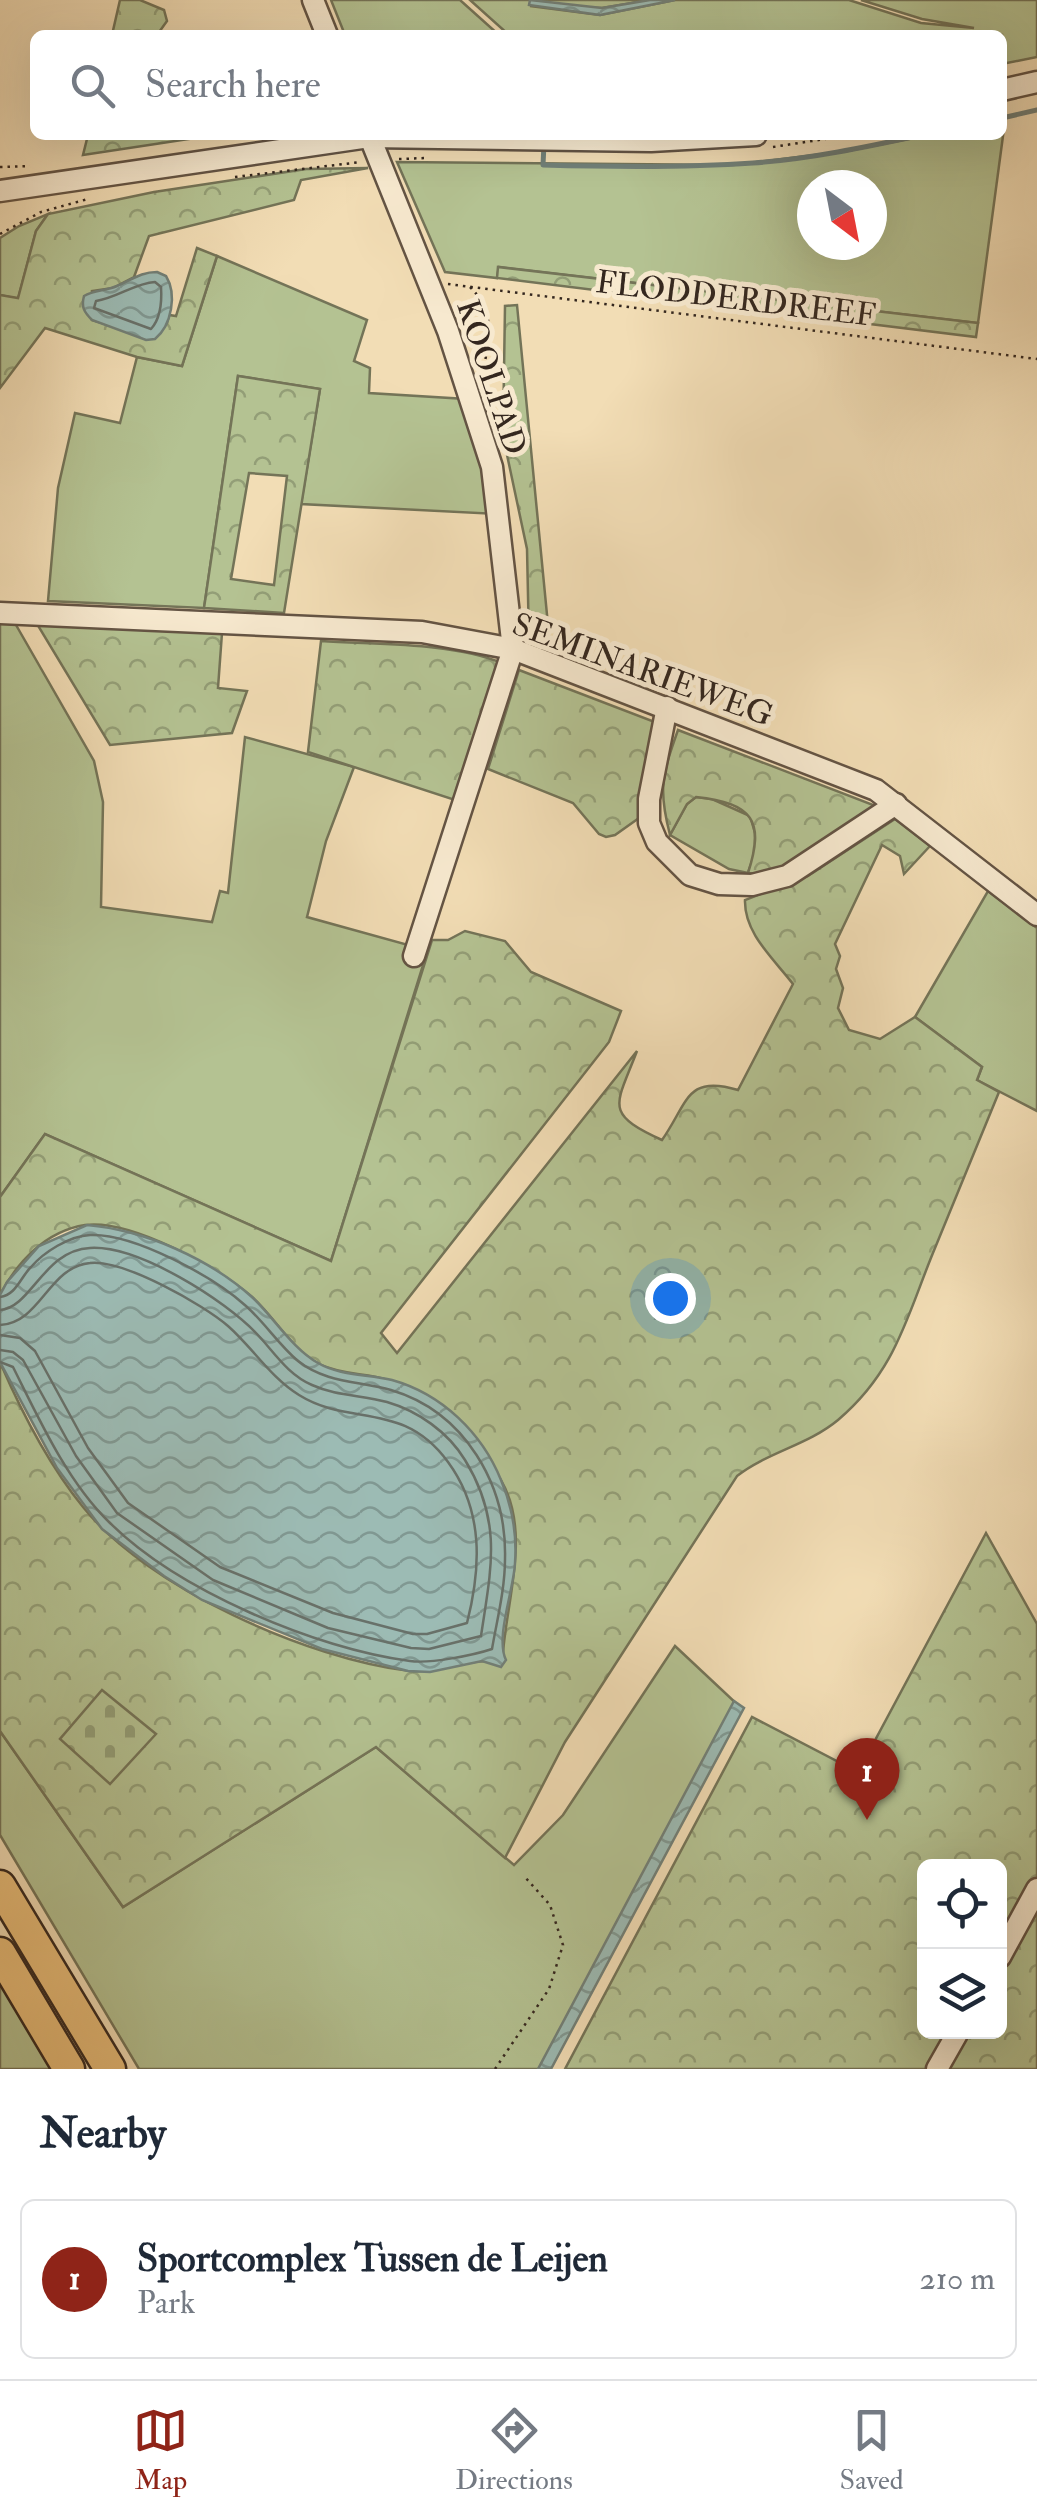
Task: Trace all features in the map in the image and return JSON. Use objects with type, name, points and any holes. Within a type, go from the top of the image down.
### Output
[{"type":"highway","points":[[0,1886],[110,2069]]},
{"type":"highway","points":[[0,1953],[68,2069]]},
{"type":"street","points":[[312,0],[325,30]]},
{"type":"street","points":[[1007,89],[1037,82]]},
{"type":"street","points":[[0,191],[342,140]]},
{"type":"street","name":"KOOLPAD","points":[[370,140],[429,281],[492,467],[513,648]]},
{"type":"street","points":[[595,140],[668,140]]},
{"type":"street","name":"SEMINARIEWEG","points":[[0,613],[422,632],[513,648],[876,790],[1037,915]]},
{"type":"street","points":[[414,956],[513,648]]},
{"type":"street","points":[[667,707],[649,799],[649,822],[657,842],[690,875],[720,884],[752,885],[787,876],[896,804]]},
{"type":"street","points":[[1004,1949],[1037,1889]]},
{"type":"street","points":[[937,2069],[954,2039]]},
{"type":"path","points":[[222,179],[378,160]]},
{"type":"path","points":[[0,234],[40,212],[98,196]]},
{"type":"path","name":"FLODDERDREEF","points":[[429,281],[1037,359]]},
{"type":"path","points":[[470,286],[483,299],[489,314],[486,356],[473,407]]},
{"type":"path","points":[[495,2069],[548,1989],[563,1945],[550,1905],[524,1876]]},
{"type":"green space","points":[[120,0],[140,0],[164,10],[167,21],[161,30],[113,30]]},
{"type":"green space","points":[[331,0],[460,0],[493,30],[343,30]]},
{"type":"green space","points":[[470,0],[650,0],[602,8],[530,6],[600,15],[675,0],[849,0],[921,23],[974,28],[922,19],[861,0],[1037,0],[1037,57],[1007,63],[1007,30],[503,30]]},
{"type":"green space","points":[[87,140],[182,140],[83,155]]},
{"type":"green space","points":[[903,140],[1002,140],[978,323],[499,267],[497,278],[445,272],[397,162],[733,165]]},
{"type":"green space","points":[[368,168],[301,180],[294,200],[149,236],[134,277],[113,288],[92,291],[92,320],[118,328],[167,323],[169,315],[176,316],[197,248],[217,256],[182,366],[137,357],[45,328],[0,388],[0,295],[18,298],[36,231],[48,214],[154,192],[306,169]]},
{"type":"green space","points":[[48,214],[36,231],[18,299],[0,295],[0,238]]},
{"type":"green space","points":[[217,256],[367,320],[354,361],[370,368],[369,393],[466,399],[497,514],[301,504],[320,389],[238,376],[204,608],[48,601],[58,488],[75,413],[120,423],[137,357],[182,366]]},
{"type":"green space","points":[[498,267],[978,323],[976,337],[497,278]]},
{"type":"green space","points":[[517,305],[551,656],[529,642],[527,549],[503,436],[505,306]]},
{"type":"green space","points":[[238,376],[320,389],[284,613],[204,608]],"holes":[[[249,473],[287,476],[274,585],[231,579]]]},
{"type":"green space","points":[[12,618],[94,761],[103,802],[101,907],[212,922],[220,891],[228,893],[245,737],[354,767],[326,841],[307,917],[412,946],[408,960],[423,965],[331,1261],[45,1134],[0,1197],[0,621]]},
{"type":"green space","points":[[34,619],[222,633],[218,688],[247,691],[232,733],[110,745]]},
{"type":"green space","points":[[321,641],[437,648],[502,663],[458,801],[308,752]]},
{"type":"green space","points":[[519,670],[660,724],[639,818],[615,835],[599,834],[573,803],[488,769]]},
{"type":"green space","points":[[678,730],[881,808],[802,861],[748,873],[754,828],[750,818],[731,804],[696,797],[687,804],[670,835],[664,782]]},
{"type":"green space","points":[[696,797],[712,799],[750,816],[758,843],[748,873],[729,869],[670,835],[687,804]]},
{"type":"green space","points":[[895,819],[930,846],[904,874],[900,856],[882,845],[835,944],[840,956],[836,969],[843,988],[838,1008],[849,1030],[880,1039],[915,1017],[982,1067],[977,1080],[999,1092],[908,1319],[874,1381],[826,1429],[737,1476],[565,1742],[505,1858],[376,1747],[123,1907],[0,1731],[0,1362],[47,1456],[83,1507],[112,1537],[188,1591],[233,1615],[325,1652],[410,1671],[493,1662],[503,1653],[515,1565],[515,1521],[501,1480],[409,1395],[388,1380],[337,1371],[311,1359],[251,1296],[172,1247],[126,1229],[104,1225],[71,1228],[34,1250],[0,1295],[0,1197],[45,1134],[331,1261],[432,940],[448,940],[465,931],[505,941],[531,972],[621,1011],[609,1042],[381,1333],[397,1353],[637,1051],[620,1106],[630,1122],[662,1140],[690,1095],[698,1089],[721,1086],[738,1090],[793,984],[754,934],[745,900],[808,876]]},
{"type":"green space","points":[[988,891],[1037,928],[1037,1111],[977,1080],[982,1067],[915,1017]]},
{"type":"green space","points":[[986,1533],[1037,1624],[1037,2069],[565,2069],[752,1717],[858,1772]]},
{"type":"green space","points":[[675,1646],[738,1705],[546,2069],[139,2069],[0,1835],[0,1731],[123,1907],[376,1747],[514,1865],[563,1815]]},
{"type":"green space","points":[[102,1690],[156,1734],[110,1784],[60,1739]]},
{"type":"green space","points":[[0,1969],[61,2069],[0,2069]]},
{"type":"water","points":[[530,0],[602,8],[675,0],[600,15],[529,5]]},
{"type":"water","points":[[157,272],[166,276],[172,300],[169,318],[155,339],[146,340],[92,320],[85,312],[84,296]]},
{"type":"water","points":[[87,1225],[154,1240],[197,1259],[253,1298],[318,1363],[410,1386],[443,1405],[471,1431],[501,1480],[514,1531],[514,1574],[503,1639],[506,1660],[501,1667],[482,1661],[430,1672],[408,1671],[322,1649],[202,1600],[102,1529],[57,1468],[0,1362],[0,1295],[7,1282],[39,1246]]},
{"type":"water","points":[[734,1701],[744,1708],[551,2069],[538,2069]]},
{"type":"waterway","points":[[1007,117],[1037,110]]},
{"type":"waterway","points":[[544,144],[543,165],[675,166],[796,159],[898,140]]},
{"type":"place","name":"Sportcomplex Tussen de Leijen","points":[[867,1820]]}]
